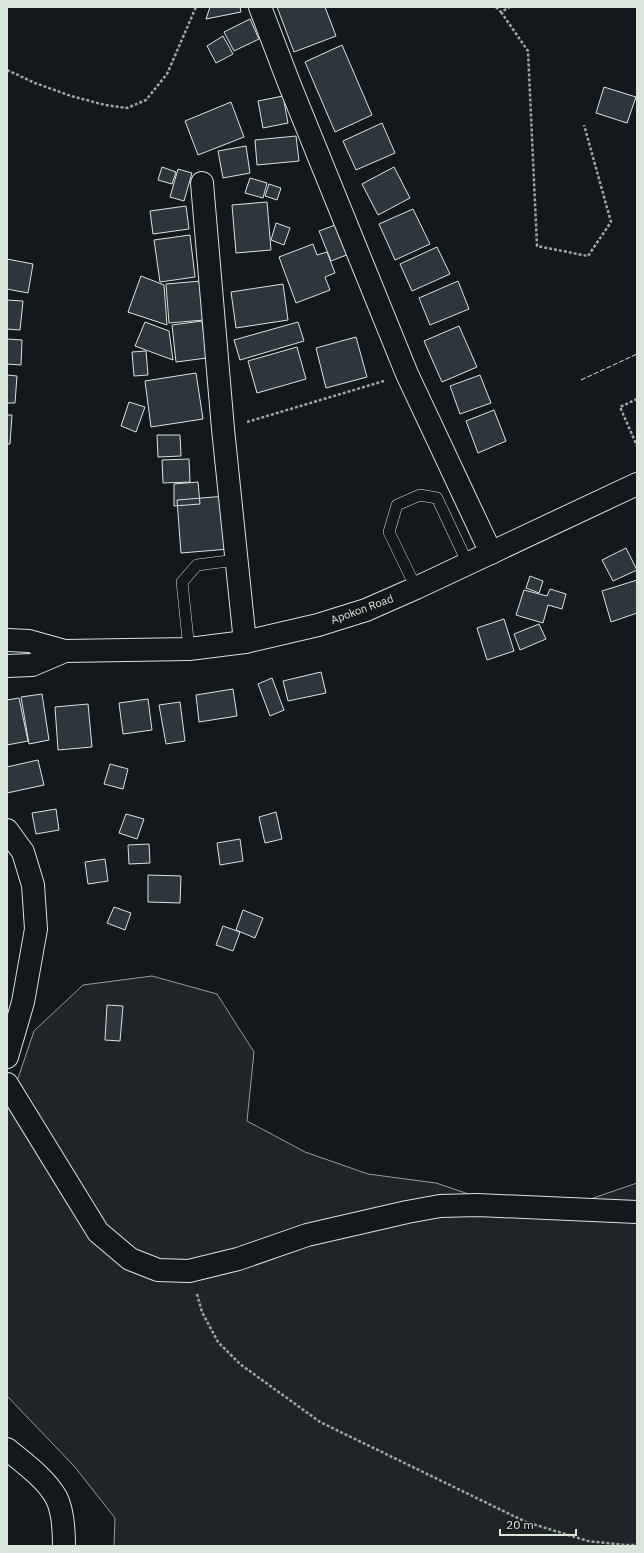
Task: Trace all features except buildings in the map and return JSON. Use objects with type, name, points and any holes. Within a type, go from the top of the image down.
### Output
[{"type":"main road","points":[[260,7],[292,91],[407,374],[491,553]]},
{"type":"main road","points":[[202,183],[223,429],[245,642]]},
{"type":"main road","name":"Apokon Road","points":[[7,640],[28,640],[65,651],[189,649],[245,642],[318,625],[366,610],[416,588],[637,484]]},
{"type":"main road","name":"Apokon Road","points":[[7,666],[32,665],[65,651]]},
{"type":"main road","points":[[7,830],[23,852],[33,885],[36,929],[23,1002],[7,1057]]},
{"type":"main road","points":[[7,1084],[98,1232],[130,1259],[158,1270],[189,1270],[238,1259],[307,1235],[440,1206],[478,1205],[637,1212]]},
{"type":"main road","points":[[7,1449],[36,1473],[56,1497],[63,1524],[64,1546]]},
{"type":"lane","points":[[416,588],[389,532],[397,506],[420,495],[437,498],[468,564]]},
{"type":"lane","points":[[189,649],[182,582],[197,565],[236,560]]},
{"type":"path","points":[[7,70],[35,83],[71,96],[105,105],[127,108],[146,100],[167,74],[196,7]]},
{"type":"path","points":[[496,7],[528,50],[537,246],[588,256],[611,222],[584,126]]},
{"type":"path","points":[[501,12],[510,7]]},
{"type":"path","points":[[223,429],[407,374]]},
{"type":"path","points":[[637,399],[620,407],[637,446]]},
{"type":"path","points":[[189,1270],[202,1312],[218,1342],[240,1364],[320,1422],[526,1522],[588,1541],[637,1545]]},
{"type":"shaded area","points":[[152,976],[217,994],[254,1052],[247,1121],[305,1152],[368,1174],[436,1183],[504,1206],[570,1206],[637,1183],[637,1546],[114,1546],[115,1518],[74,1466],[7,1396],[7,1096],[11,1099],[34,1031],[83,985]]},
{"type":"fence","points":[[581,380],[637,354]]}]
